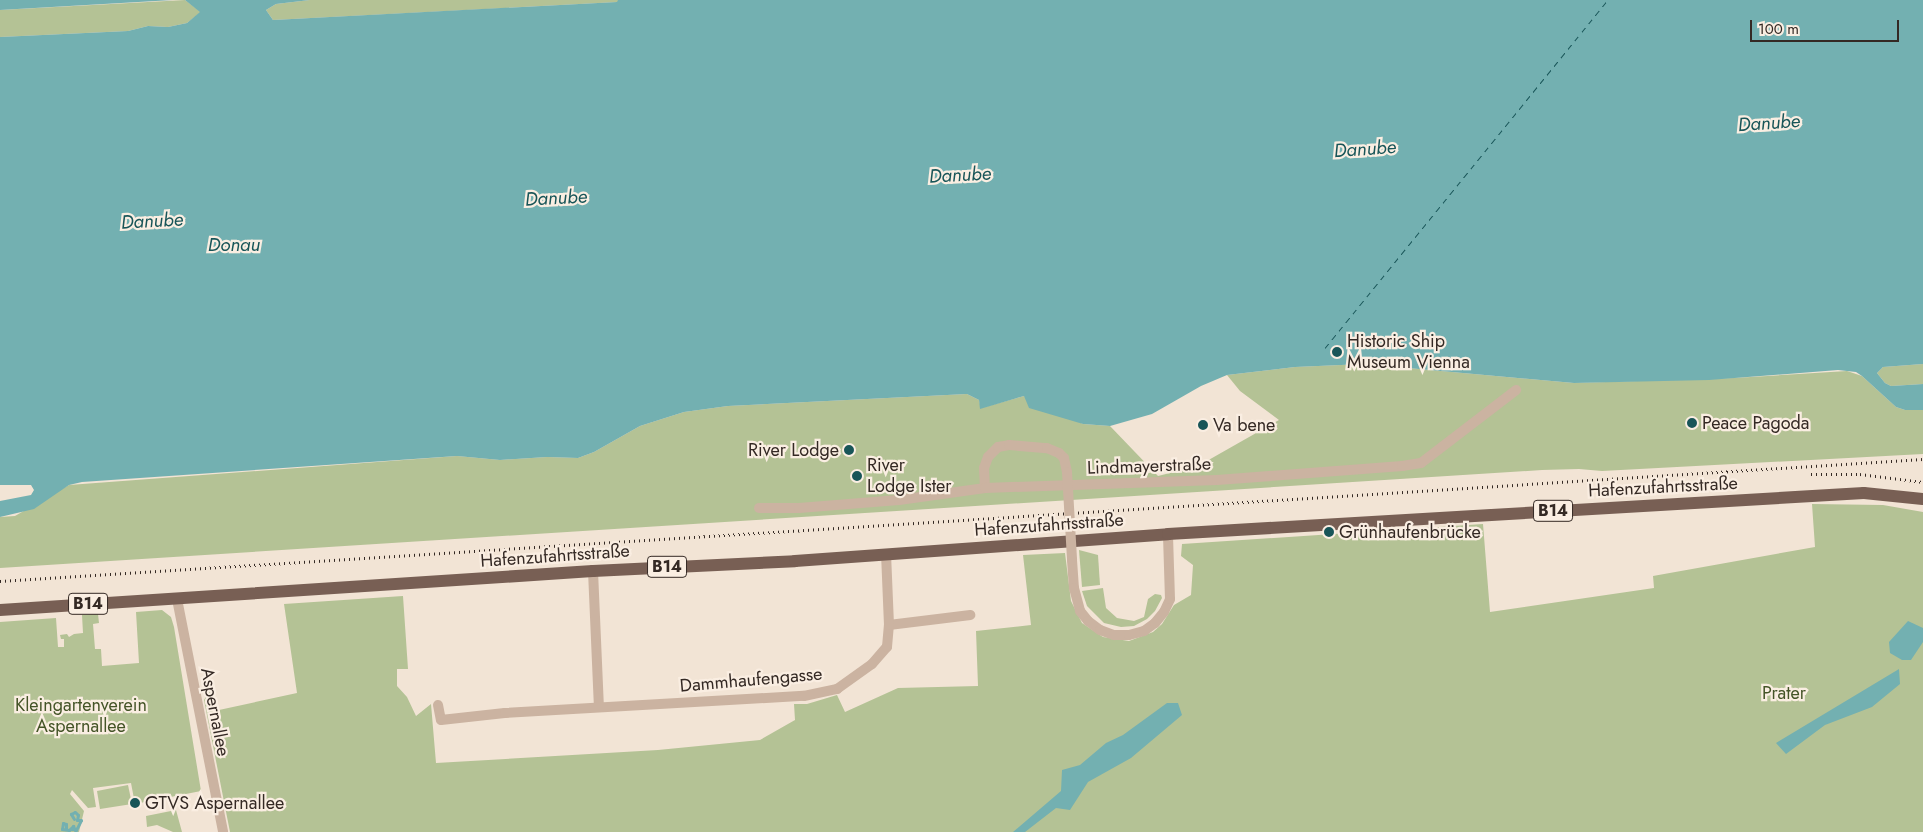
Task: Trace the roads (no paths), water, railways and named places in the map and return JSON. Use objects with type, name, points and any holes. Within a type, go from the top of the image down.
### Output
[{"type":"main road","name":"Hafenzufahrtsstraße","points":[[177,598],[886,554],[1168,534],[1864,493],[1923,499]]},
{"type":"main road","name":"B14","points":[[0,610],[177,598]]},
{"type":"street","name":"Lindmayerstraße","points":[[759,508],[799,508],[899,500],[985,488],[1217,480],[1365,470],[1421,463],[1516,390]]},
{"type":"street","points":[[985,488],[984,468],[988,456],[998,447],[1047,448],[1059,452],[1064,458],[1067,472],[1076,602],[1084,616],[1100,630],[1114,635],[1129,635],[1144,631],[1155,624],[1164,612],[1170,599],[1168,534]]},
{"type":"street","name":"Dammhaufengasse","points":[[438,706],[441,720],[505,713],[804,696],[837,689],[872,664],[887,647],[889,625],[886,554]]},
{"type":"street","points":[[593,571],[599,707]]},
{"type":"street","name":"Aspernallee","points":[[177,598],[223,832]]},
{"type":"street","points":[[889,625],[970,615]]},
{"type":"water","points":[[0,0],[173,0],[0,10]]},
{"type":"water","name":"Donau","points":[[185,0],[310,0],[276,4],[266,10],[273,20],[617,2],[618,0],[1923,0],[1923,364],[1883,367],[1877,373],[1885,383],[1891,386],[1923,384],[1923,410],[1905,410],[1896,407],[1856,372],[1838,370],[1709,380],[1574,383],[1364,364],[1295,367],[1227,375],[1201,386],[1152,414],[1110,426],[1083,424],[1029,408],[1024,396],[980,409],[979,400],[967,394],[728,406],[684,412],[640,426],[594,452],[578,458],[547,457],[500,460],[457,456],[82,482],[69,485],[34,509],[0,517],[0,501],[31,495],[34,490],[31,485],[0,485],[0,37],[128,31],[148,26],[168,27],[187,23],[200,12]]},
{"type":"water","points":[[1908,621],[1923,628],[1923,642],[1911,660],[1902,660],[1890,653],[1889,642]]},
{"type":"water","points":[[1899,669],[1900,684],[1872,707],[1825,725],[1786,754],[1776,743]]},
{"type":"water","points":[[1167,703],[1178,703],[1182,715],[1131,758],[1088,782],[1070,810],[1056,808],[1025,832],[1013,832],[1061,791],[1062,770],[1080,765],[1106,743],[1123,735]]},
{"type":"waterway","points":[[74,819],[71,814],[75,812],[78,815],[77,820],[81,820]]},
{"type":"waterway","points":[[75,832],[81,820]]},
{"type":"waterway","points":[[66,829],[66,824],[63,823],[62,829],[69,830],[73,826],[74,829],[71,829],[74,828]]},
{"type":"railway","points":[[0,581],[1923,459]]},
{"type":"railway","points":[[1811,474],[1860,474],[1923,482]]},
{"type":"place","name":"Historic Ship Museum Vienna","points":[[1337,352]]},
{"type":"place","name":"Peace Pagoda","points":[[1692,423]]},
{"type":"place","name":"Va bene","points":[[1203,425]]},
{"type":"place","name":"River Lodge","points":[[849,450]]},
{"type":"place","name":"River Lodge Ister","points":[[857,476]]},
{"type":"place","name":"Grünhaufenbrücke","points":[[1329,532]]},
{"type":"place","name":"GTVS Aspernallee","points":[[135,803]]},
{"type":"water label","name":"Danube","points":[[1769,123]]},
{"type":"water label","name":"Danube","points":[[1365,149]]},
{"type":"water label","name":"Danube","points":[[960,175]]},
{"type":"water label","name":"Danube","points":[[556,198]]},
{"type":"water label","name":"Danube","points":[[152,221]]},
{"type":"park label","name":"Prater","points":[[1784,693]]},
{"type":"park label","name":"Kleingartenverein Aspernallee","points":[[81,716]]}]
